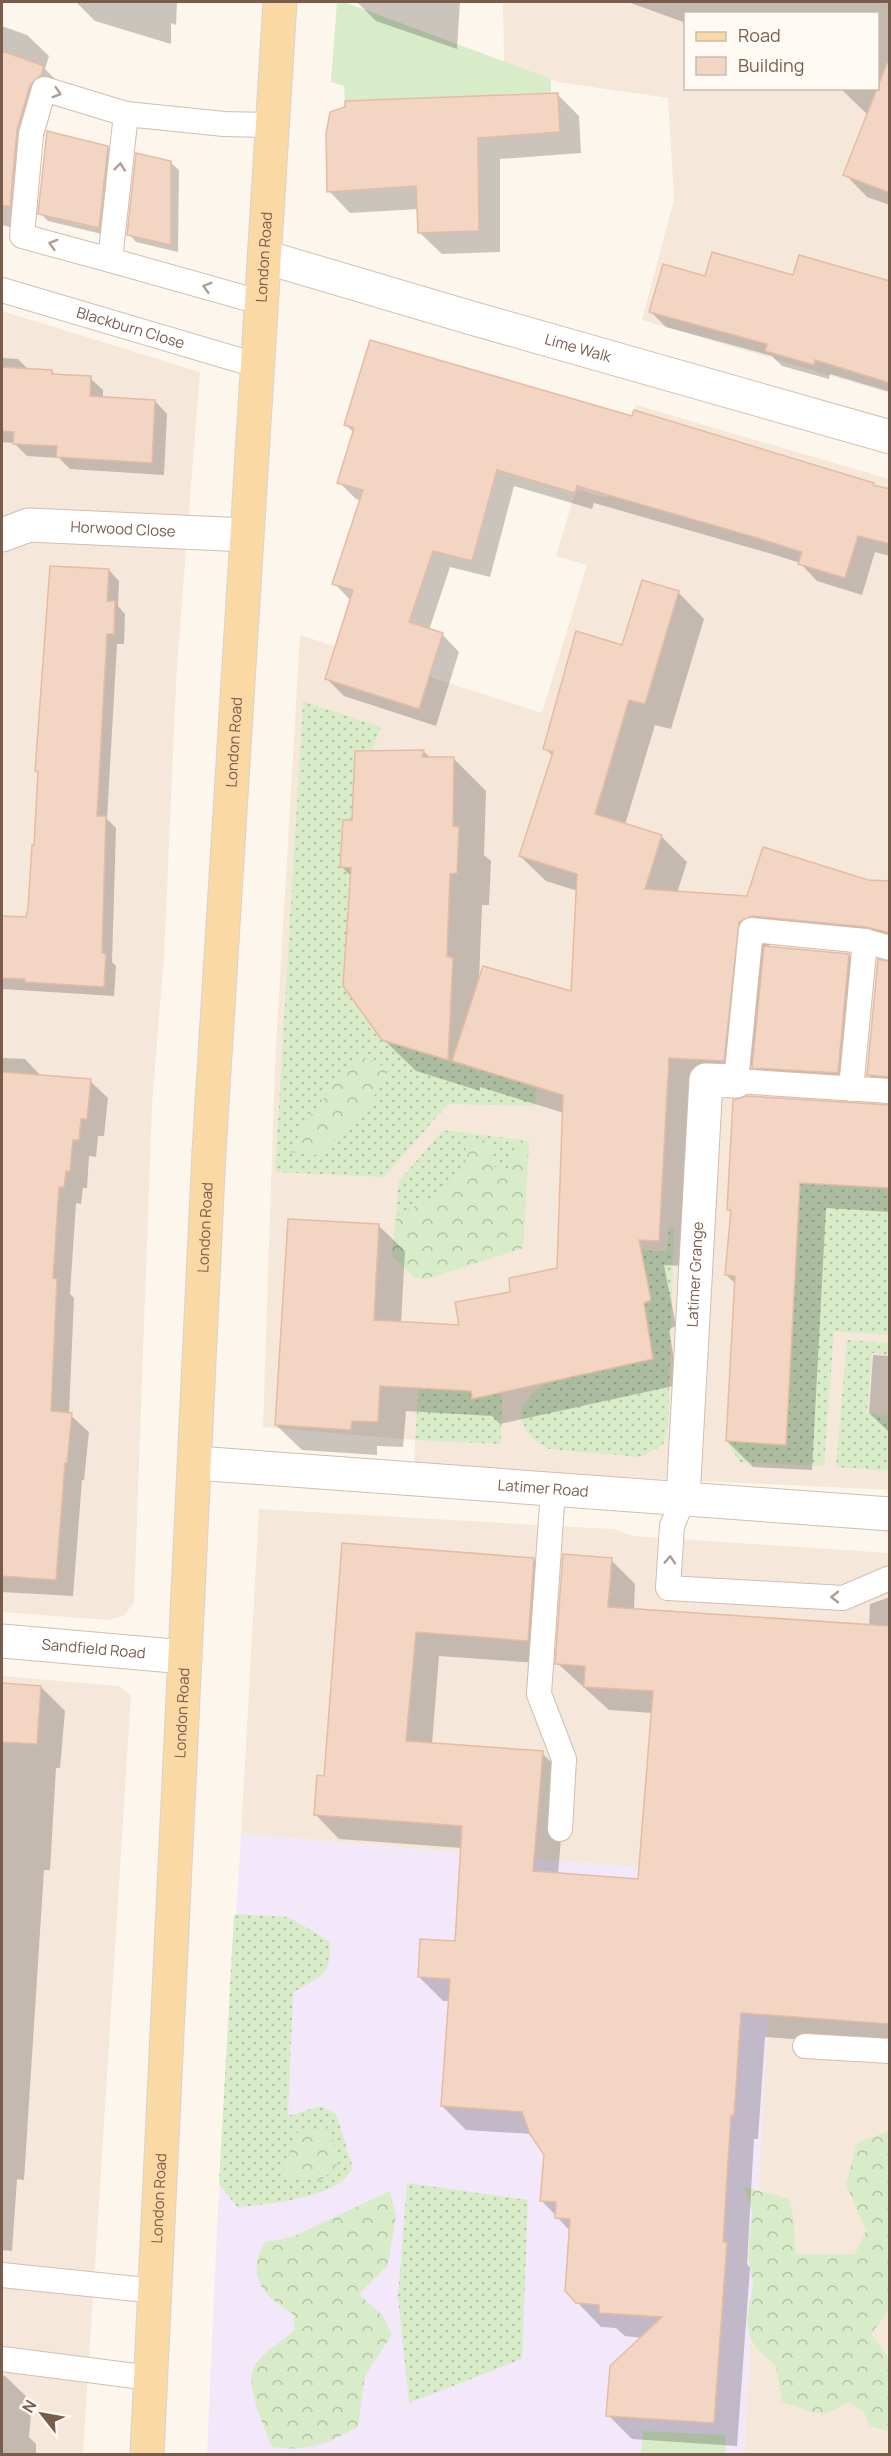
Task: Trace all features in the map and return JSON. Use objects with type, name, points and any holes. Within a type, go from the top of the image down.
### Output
[{"type":"main road","name":"London Road","points":[[147,2454],[210,1140],[280,2]]},
{"type":"street","name":"Lime Walk","points":[[265,257],[890,437]]},
{"type":"street","name":"Horwood Close","points":[[2,535],[29,525],[246,535]]},
{"type":"street","name":"Latimer Grange","points":[[683,1499],[706,1080],[736,1081]]},
{"type":"street","name":"Latimer Road","points":[[196,1464],[890,1514]]},
{"type":"street","name":"Sandfield Road","points":[[2,1641],[185,1657]]},
{"type":"lane","points":[[263,303],[22,236],[31,134],[44,89],[126,114],[224,124],[273,125]]},
{"type":"lane","points":[[110,260],[126,114]]},
{"type":"lane","name":"Blackburn Close","points":[[2,290],[259,366]]},
{"type":"lane","points":[[890,948],[865,941],[751,930],[736,1081],[890,1091]]},
{"type":"lane","points":[[852,1089],[865,941]]},
{"type":"lane","points":[[554,1490],[539,1694],[564,1760],[560,1829]]},
{"type":"lane","points":[[683,1499],[672,1526],[668,1588],[843,1598],[890,1578]]},
{"type":"lane","points":[[805,2046],[890,2051]]},
{"type":"lane","points":[[2,2275],[156,2291]]},
{"type":"lane","points":[[2,2359],[151,2378]]},
{"type":"shaded area","points":[[503,2],[889,2],[889,393],[642,320],[674,200],[668,98],[558,82],[504,63]]},
{"type":"shaded area","points":[[2,311],[200,372],[177,665],[164,956],[152,1105],[134,1602],[124,1616],[108,1620],[2,1612]]},
{"type":"shaded area","points":[[636,405],[889,479],[889,1490],[414,1467],[415,1440],[263,1427],[275,1064],[300,635],[542,713],[587,565],[556,556],[576,489],[607,498]]},
{"type":"shaded area","points":[[259,1509],[614,1529],[633,1536],[889,1553],[889,2454],[744,2454],[775,1874],[618,1866],[241,1834]]},
{"type":"shaded area","points":[[2,1676],[119,1686],[131,1696],[83,2454],[2,2454]]},
{"type":"shaded area","points":[[241,1834],[618,1866],[776,1874],[744,2454],[207,2454],[217,2229]]},
{"type":"green space","points":[[337,2],[344,2],[551,79],[551,93],[345,101],[344,86],[331,82]]},
{"type":"green space","points":[[303,701],[381,727],[372,750],[355,751],[352,820],[343,820],[340,867],[351,868],[344,986],[384,1042],[411,1024],[418,1051],[506,1078],[537,1061],[535,1106],[448,1104],[384,1177],[275,1172]]},
{"type":"green space","points":[[357,1054],[389,1069],[371,1102],[341,1134],[315,1155],[289,1152],[308,1119]]},
{"type":"green space","points":[[443,1130],[529,1141],[523,1248],[426,1279],[414,1277],[392,1255],[399,1181]]},
{"type":"green space","points":[[466,1138],[490,1141],[493,1166],[509,1172],[516,1140],[529,1141],[523,1248],[426,1279],[414,1277],[392,1255],[396,1216],[434,1196],[465,1167]]},
{"type":"green space","points":[[768,1181],[889,1188],[889,1335],[834,1331],[824,1466],[740,1462],[726,1441],[786,1444],[798,1222]]},
{"type":"green space","points":[[669,1227],[674,1228],[668,1426],[663,1445],[641,1457],[549,1449],[532,1437],[522,1420],[522,1409],[536,1391],[552,1381],[653,1359],[644,1303],[651,1300],[633,1249],[666,1252]]},
{"type":"green space","points":[[847,1340],[889,1343],[889,1355],[872,1353],[867,1413],[889,1416],[889,1471],[836,1467]]},
{"type":"green space","points":[[420,1367],[502,1392],[501,1444],[415,1440]]},
{"type":"green space","points":[[234,1914],[288,1917],[329,1941],[329,1962],[323,1974],[293,1993],[288,2116],[320,2106],[336,2114],[353,2168],[345,2179],[318,2193],[302,2198],[238,2208],[219,2184]]},
{"type":"green space","points":[[331,2125],[337,2167],[319,2182],[282,2174],[296,2133]]},
{"type":"green space","points":[[889,2131],[889,2310],[871,2334],[889,2358],[890,2427],[887,2431],[870,2426],[864,2412],[849,2402],[823,2415],[782,2402],[776,2366],[758,2350],[750,2338],[747,2320],[753,2284],[748,2257],[752,2212],[745,2187],[789,2199],[793,2215],[796,2254],[855,2254],[866,2231],[846,2184],[857,2143]]},
{"type":"green space","points":[[407,2183],[528,2200],[522,2359],[409,2403],[398,2296]]},
{"type":"green space","points":[[390,2191],[396,2216],[388,2265],[359,2294],[383,2316],[392,2334],[365,2376],[358,2426],[317,2446],[272,2447],[256,2406],[252,2373],[263,2355],[295,2330],[293,2314],[273,2300],[260,2284],[257,2275],[259,2254],[265,2242],[292,2237]]},
{"type":"green space","points":[[643,2431],[726,2435],[725,2454],[641,2454]]},
{"type":"building","points":[[2,51],[44,66],[41,75],[30,85],[17,130],[10,207],[2,205]]},
{"type":"building","points":[[887,63],[890,63],[890,193],[843,175],[876,90],[879,90],[879,83]]},
{"type":"building","points":[[558,93],[560,132],[478,138],[479,231],[418,233],[416,186],[327,192],[326,134],[330,112],[345,107],[345,101]]},
{"type":"building","points":[[47,131],[108,146],[99,228],[38,214]]},
{"type":"building","points":[[136,153],[171,161],[171,245],[127,235]]},
{"type":"building","points":[[712,252],[793,275],[799,255],[890,281],[890,383],[815,360],[814,365],[765,351],[767,344],[649,312],[663,264],[705,276]]},
{"type":"building","points":[[370,340],[632,416],[634,410],[890,489],[890,544],[858,536],[845,578],[798,564],[802,552],[754,537],[577,486],[575,493],[497,470],[472,561],[433,551],[409,622],[443,633],[419,709],[325,679],[353,590],[332,584],[363,490],[337,483],[354,428],[344,425]]},
{"type":"building","points":[[2,367],[52,370],[52,374],[91,376],[90,396],[155,400],[152,463],[56,457],[57,446],[13,444],[14,432],[2,431]]},
{"type":"building","points":[[50,566],[109,569],[107,601],[115,601],[114,634],[107,634],[97,816],[106,816],[102,953],[106,954],[104,987],[25,982],[25,979],[2,978],[2,916],[26,917],[28,909],[32,845],[34,845],[38,772],[35,771]]},
{"type":"building","points":[[642,580],[679,591],[645,704],[629,700],[595,814],[662,835],[645,889],[747,896],[763,847],[868,880],[890,881],[890,933],[866,927],[752,916],[739,922],[724,1061],[669,1058],[659,1241],[639,1240],[651,1300],[644,1303],[653,1359],[472,1399],[471,1391],[380,1386],[378,1422],[352,1421],[351,1430],[275,1425],[288,1219],[379,1224],[374,1320],[459,1325],[455,1302],[510,1292],[509,1278],[557,1268],[563,1095],[452,1061],[483,966],[571,991],[577,874],[519,856],[553,752],[543,749],[576,631],[622,645]]},
{"type":"building","points":[[424,750],[422,757],[454,757],[453,826],[459,827],[457,873],[450,874],[447,956],[453,958],[448,1060],[382,1040],[343,986],[351,868],[340,867],[343,820],[352,820],[355,751]]},
{"type":"building","points":[[764,946],[849,954],[838,1073],[752,1068]]},
{"type":"building","points":[[878,959],[890,962],[890,1077],[867,1075]]},
{"type":"building","points":[[2,1072],[91,1079],[87,1119],[81,1119],[79,1140],[73,1140],[70,1171],[66,1171],[64,1187],[59,1187],[53,1278],[57,1279],[51,1411],[72,1413],[67,1463],[65,1463],[56,1580],[2,1576]]},
{"type":"building","points":[[747,1096],[890,1105],[890,1188],[800,1183],[786,1445],[726,1441],[735,1276],[725,1275],[731,1210],[727,1210],[733,1100]]},
{"type":"building","points":[[342,1543],[534,1558],[528,1641],[416,1632],[406,1741],[543,1751],[533,1871],[638,1879],[653,1691],[584,1687],[585,1666],[555,1664],[563,1554],[612,1558],[608,1607],[890,1626],[890,2024],[741,2013],[734,2116],[731,2115],[723,2242],[727,2242],[714,2423],[606,2416],[610,2366],[662,2317],[599,2313],[599,2305],[576,2303],[565,2291],[570,2219],[555,2218],[556,2202],[540,2201],[544,2155],[530,2134],[522,2112],[441,2106],[450,1979],[418,1977],[420,1939],[455,1941],[462,1826],[314,1815],[317,1775],[324,1776]]},
{"type":"building","points":[[2,1683],[41,1686],[37,1744],[2,1742]]}]
